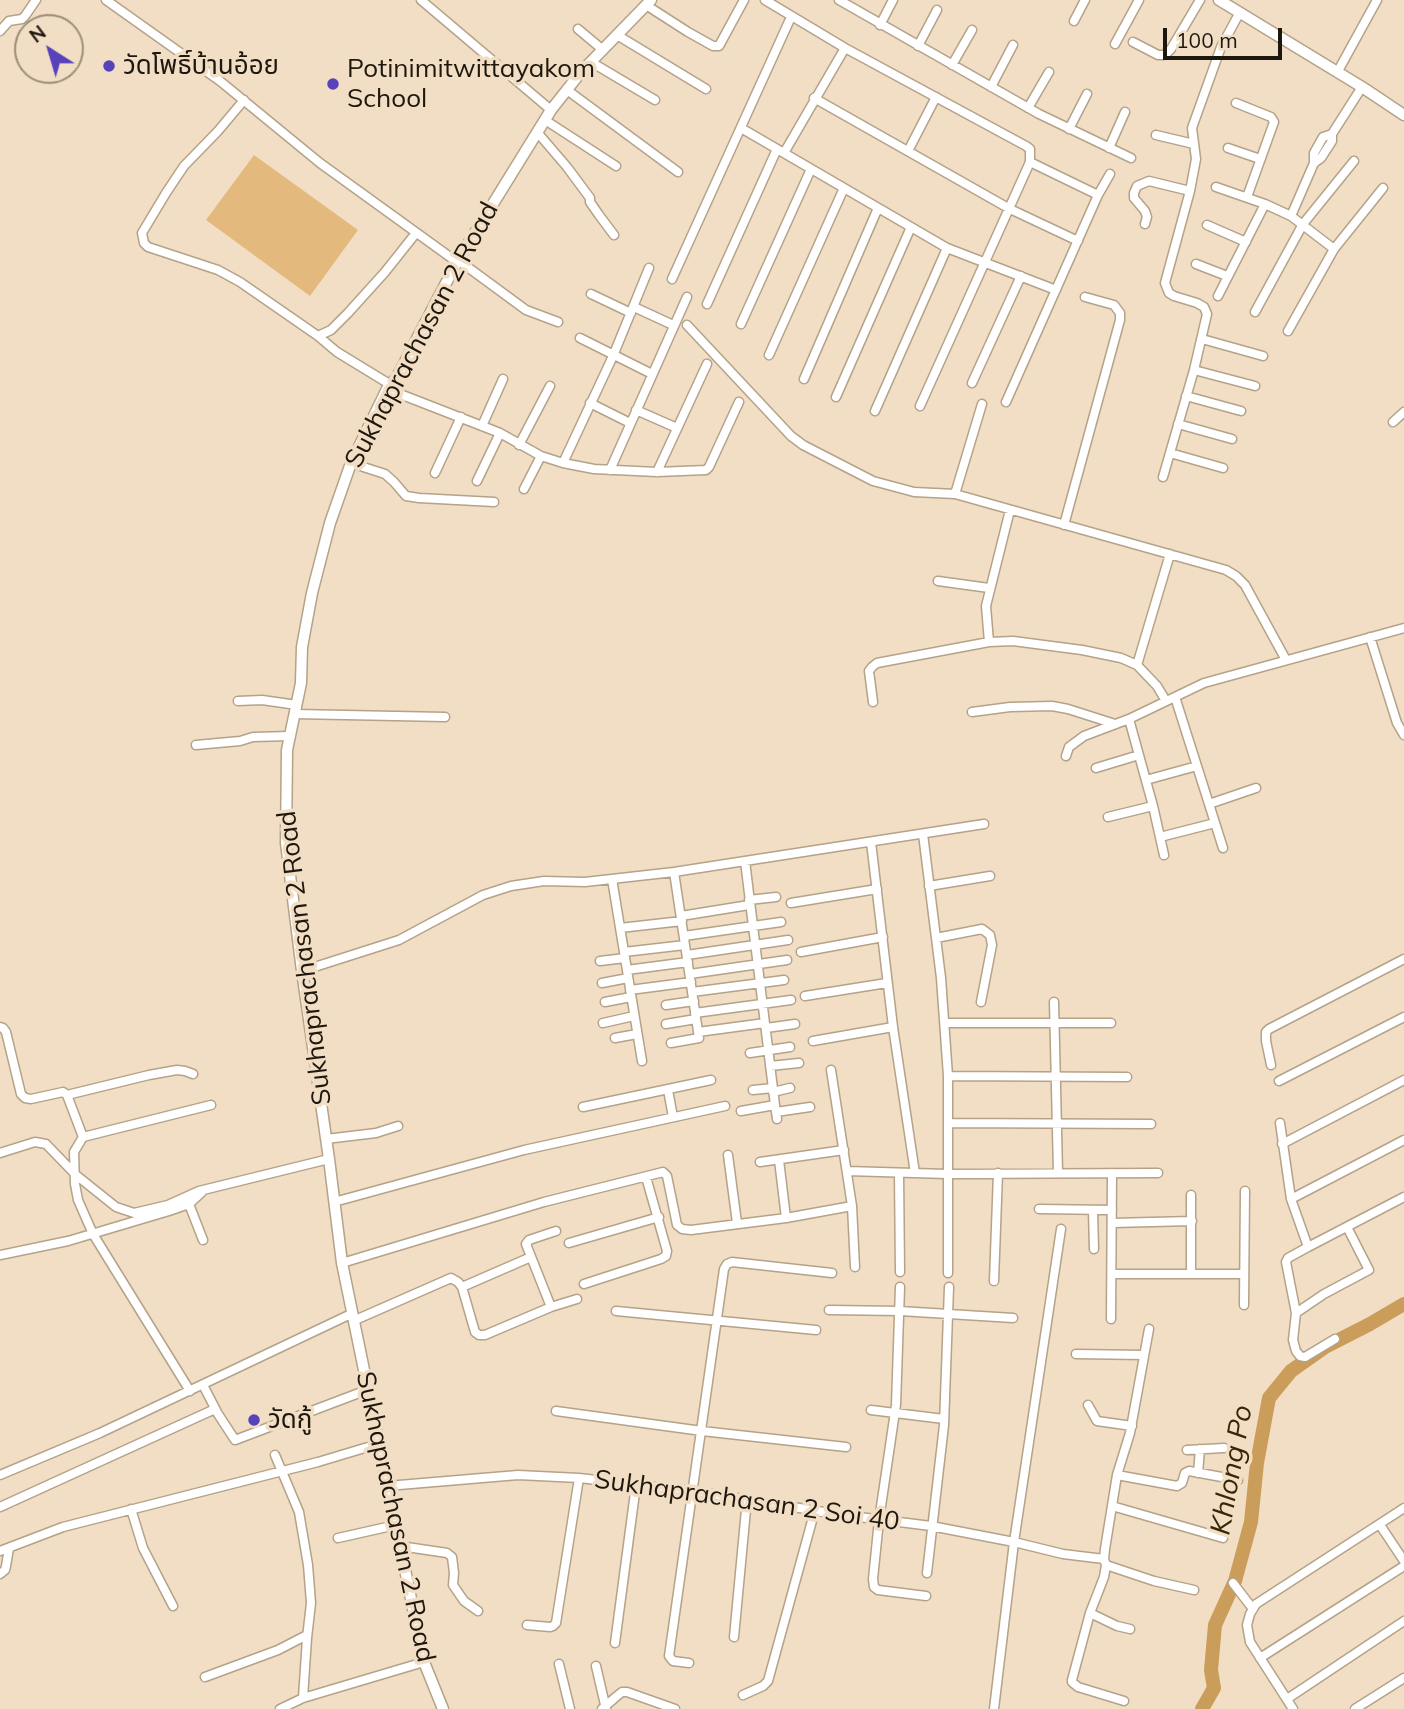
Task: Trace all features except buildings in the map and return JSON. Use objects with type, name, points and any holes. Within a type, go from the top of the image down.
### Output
[{"type":"street","points":[[0,31],[9,21],[22,19],[36,0]]},
{"type":"street","points":[[106,0],[220,81],[320,163],[416,233],[526,310],[558,322]]},
{"type":"street","points":[[421,0],[551,110]]},
{"type":"street","points":[[648,2],[688,32],[713,46],[719,46],[744,0]]},
{"type":"street","points":[[765,0],[845,48],[1026,146],[1031,153],[1030,162],[1010,209],[920,406]]},
{"type":"street","points":[[840,0],[1028,108],[1131,158]]},
{"type":"street","points":[[880,25],[893,0]]},
{"type":"street","points":[[1074,21],[1085,0]]},
{"type":"street","points":[[1115,44],[1139,0]]},
{"type":"street","points":[[1133,43],[1163,55],[1171,49],[1200,0]]},
{"type":"street","points":[[1219,0],[1338,71],[1404,116]]},
{"type":"street","points":[[1338,71],[1377,0]]},
{"type":"street","name":"Sukhaprachasan 2 Road","points":[[443,1709],[424,1662],[342,1263],[286,844],[287,751],[301,683],[302,647],[312,593],[330,523],[351,463],[457,261],[551,110],[591,62],[648,2]]},
{"type":"street","points":[[918,46],[937,10]]},
{"type":"street","points":[[1163,477],[1207,314],[1204,307],[1169,293],[1165,283],[1196,159],[1192,128],[1221,47],[1240,12]]},
{"type":"street","points":[[672,279],[791,17]]},
{"type":"street","points":[[578,29],[603,50]]},
{"type":"street","points":[[953,65],[972,30]]},
{"type":"street","points":[[617,35],[706,89]]},
{"type":"street","points":[[991,87],[1013,45]]},
{"type":"street","points":[[707,304],[780,151],[845,48]]},
{"type":"street","points":[[591,62],[655,100]]},
{"type":"street","points":[[1028,108],[1049,72]]},
{"type":"street","points":[[1291,216],[1314,163],[1321,158],[1332,141],[1332,134],[1362,87]]},
{"type":"street","points":[[567,90],[678,172]]},
{"type":"street","points":[[1069,130],[1087,94]]},
{"type":"street","points":[[908,151],[936,97]]},
{"type":"street","points":[[814,99],[1010,209],[1078,241]]},
{"type":"street","points":[[243,100],[184,166],[166,193],[142,233],[142,239],[148,247],[229,276],[389,387],[500,433],[541,456],[563,463],[610,470],[706,470],[739,402]]},
{"type":"street","points":[[1236,103],[1274,119],[1247,197]]},
{"type":"street","points":[[1109,148],[1125,112]]},
{"type":"street","points":[[545,120],[616,166]]},
{"type":"street","points":[[741,128],[947,248],[1056,289]]},
{"type":"street","points":[[537,132],[590,198],[598,215],[614,235]]},
{"type":"street","points":[[1156,135],[1194,144]]},
{"type":"street","points":[[1228,148],[1260,159]]},
{"type":"street","points":[[1255,312],[1303,224],[1354,161]]},
{"type":"street","points":[[1030,162],[1098,195]]},
{"type":"street","points":[[741,324],[811,169]]},
{"type":"street","points":[[1006,402],[1098,195],[1110,174]]},
{"type":"street","points":[[1145,224],[1145,211],[1133,198],[1137,186],[1150,181],[1189,191]]},
{"type":"street","points":[[1216,187],[1291,216],[1334,248]]},
{"type":"street","points":[[769,355],[844,188]]},
{"type":"street","points":[[1287,331],[1334,248],[1383,188]]},
{"type":"street","points":[[1218,296],[1265,204]]},
{"type":"street","points":[[804,379],[878,208]]},
{"type":"street","points":[[1208,225],[1246,242]]},
{"type":"street","points":[[836,397],[911,227]]},
{"type":"street","points":[[318,336],[331,330],[348,313],[416,233]]},
{"type":"street","points":[[875,411],[947,248]]},
{"type":"street","points":[[1196,264],[1227,276]]},
{"type":"street","points":[[563,463],[649,268]]},
{"type":"street","points":[[972,383],[1021,276]]},
{"type":"street","points":[[591,294],[673,325]]},
{"type":"street","points":[[610,470],[687,297]]},
{"type":"street","points":[[1064,525],[1120,320],[1118,308],[1114,305],[1085,297]]},
{"type":"street","points":[[687,324],[783,428],[803,445],[873,481],[914,492],[955,494],[1226,570],[1245,585],[1286,660]]},
{"type":"street","points":[[580,338],[652,374]]},
{"type":"street","points":[[1202,339],[1263,356]]},
{"type":"street","points":[[657,472],[708,364]]},
{"type":"street","points":[[1194,370],[1255,386]]},
{"type":"street","points":[[482,426],[503,379]]},
{"type":"street","points":[[519,445],[550,386]]},
{"type":"street","points":[[1186,396],[1241,411]]},
{"type":"street","points":[[590,403],[630,422]]},
{"type":"street","points":[[955,494],[982,404]]},
{"type":"street","points":[[636,410],[677,428]]},
{"type":"street","points":[[1393,422],[1404,412]]},
{"type":"street","points":[[435,473],[461,417]]},
{"type":"street","points":[[1178,424],[1232,439]]},
{"type":"street","points":[[477,481],[500,433]]},
{"type":"street","points":[[1170,453],[1223,468]]},
{"type":"street","points":[[524,489],[541,456]]},
{"type":"street","points":[[351,463],[385,474],[406,496],[495,502]]},
{"type":"street","points":[[989,642],[986,606],[1010,510]]},
{"type":"street","points":[[1137,665],[1170,554]]},
{"type":"street","points":[[938,582],[989,588]]},
{"type":"street","points":[[1066,756],[1074,742],[1204,683],[1404,628]]},
{"type":"street","points":[[1370,638],[1397,723],[1404,735]]},
{"type":"street","points":[[873,702],[869,671],[877,663],[989,642],[1013,641],[1121,658],[1137,665],[1157,686],[1166,701]]},
{"type":"street","points":[[1175,697],[1223,848]]},
{"type":"street","points":[[238,701],[262,700],[296,710],[445,717]]},
{"type":"street","points":[[972,712],[1010,707],[1052,706],[1115,724]]},
{"type":"street","points":[[1129,719],[1164,855]]},
{"type":"street","points":[[196,745],[240,741],[253,737],[290,736]]},
{"type":"street","points":[[1096,768],[1139,755]]},
{"type":"street","points":[[1146,780],[1197,766]]},
{"type":"street","points":[[1209,804],[1256,788]]},
{"type":"street","points":[[1108,817],[1153,806]]},
{"type":"street","points":[[1160,837],[1215,823]]},
{"type":"street","points":[[302,971],[399,940],[483,895],[511,886],[544,881],[585,882],[674,872],[984,824]]},
{"type":"street","points":[[923,834],[945,1023],[948,1076],[948,1273]]},
{"type":"street","points":[[871,842],[887,984],[915,1173]]},
{"type":"street","points":[[744,861],[776,1112]]},
{"type":"street","points":[[671,1043],[699,1038],[674,872]]},
{"type":"street","points":[[929,886],[990,876]]},
{"type":"street","points":[[612,879],[642,1061]]},
{"type":"street","points":[[791,903],[877,889]]},
{"type":"street","points":[[620,928],[776,897]]},
{"type":"street","points":[[600,961],[685,940],[781,922]]},
{"type":"street","points":[[936,938],[982,929],[990,935],[992,945],[981,1002]]},
{"type":"street","points":[[800,952],[883,937]]},
{"type":"street","points":[[602,983],[687,958],[788,940]]},
{"type":"street","points":[[1271,1065],[1266,1032],[1272,1027],[1404,959]]},
{"type":"street","points":[[605,1002],[690,978],[787,960]]},
{"type":"street","points":[[666,1005],[693,997],[784,981]]},
{"type":"street","points":[[805,996],[887,984]]},
{"type":"street","points":[[666,1024],[696,1016],[792,1000]]},
{"type":"street","points":[[1054,1002],[1058,1173]]},
{"type":"street","points":[[603,1023],[635,1016]]},
{"type":"street","points":[[1279,1082],[1404,1017]]},
{"type":"street","points":[[945,1023],[1111,1023]]},
{"type":"street","points":[[698,1032],[795,1024]]},
{"type":"street","points":[[0,1027],[6,1032],[20,1094],[31,1099],[62,1092],[67,1095],[83,1137]]},
{"type":"street","points":[[813,1041],[893,1027]]},
{"type":"street","points":[[615,1038],[638,1034]]},
{"type":"street","points":[[750,1054],[790,1047]]},
{"type":"street","points":[[769,1066],[799,1063]]},
{"type":"street","points":[[67,1095],[177,1070],[193,1074]]},
{"type":"street","points":[[831,1070],[852,1206],[855,1266]]},
{"type":"street","points":[[948,1076],[1127,1077]]},
{"type":"street","points":[[583,1107],[711,1080]]},
{"type":"street","points":[[1282,1144],[1404,1080]]},
{"type":"street","points":[[753,1090],[790,1088]]},
{"type":"street","points":[[668,1090],[673,1117]]},
{"type":"street","points":[[190,1391],[93,1234],[78,1200],[74,1152],[83,1137],[211,1105]]},
{"type":"street","points":[[334,1202],[524,1150],[725,1105]]},
{"type":"street","points":[[741,1111],[776,1112],[810,1107]]},
{"type":"street","points":[[948,1123],[1151,1124]]},
{"type":"street","points":[[1280,1123],[1291,1199],[1308,1247]]},
{"type":"street","points":[[326,1139],[364,1135],[398,1126]]},
{"type":"street","points":[[1291,1199],[1404,1140]]},
{"type":"street","points":[[0,1153],[35,1142],[46,1144],[76,1175],[116,1207],[134,1213],[168,1205],[204,1190],[329,1159]]},
{"type":"street","points":[[760,1162],[844,1150]]},
{"type":"street","points":[[728,1155],[737,1223]]},
{"type":"street","points":[[779,1160],[786,1218]]},
{"type":"street","points":[[847,1171],[947,1174],[1157,1173]]},
{"type":"street","points":[[342,1263],[544,1202],[663,1172],[667,1176],[677,1225],[682,1229],[786,1218],[852,1206]]},
{"type":"street","points":[[899,1172],[900,1272]]},
{"type":"street","points":[[995,1281],[998,1173]]},
{"type":"street","points":[[1111,1320],[1112,1173]]},
{"type":"street","points":[[584,1284],[666,1256],[659,1217],[646,1177]]},
{"type":"street","points":[[0,1255],[68,1241],[189,1205],[204,1190]]},
{"type":"street","points":[[1244,1305],[1245,1191]]},
{"type":"street","points":[[1191,1195],[1191,1274]]},
{"type":"street","points":[[1335,1339],[1305,1357],[1296,1351],[1293,1340],[1296,1313],[1286,1262],[1288,1258],[1404,1196]]},
{"type":"street","points":[[189,1205],[203,1240]]},
{"type":"street","points":[[1038,1209],[1112,1210]]},
{"type":"street","points":[[1093,1210],[1094,1250]]},
{"type":"street","points":[[569,1243],[659,1217]]},
{"type":"street","points":[[1112,1223],[1192,1222]]},
{"type":"street","points":[[1296,1313],[1369,1269],[1347,1227]]},
{"type":"street","points":[[994,1709],[1014,1542],[1061,1229]]},
{"type":"street","points":[[551,1307],[526,1244],[529,1240],[556,1231]]},
{"type":"street","points":[[462,1287],[531,1257]]},
{"type":"street","points":[[689,1663],[673,1661],[669,1656],[724,1269],[732,1262],[832,1273]]},
{"type":"street","points":[[1112,1273],[1244,1274]]},
{"type":"street","points":[[0,1475],[100,1433],[352,1317],[451,1278],[462,1287],[475,1332],[479,1335],[577,1299]]},
{"type":"street","points":[[900,1287],[895,1412],[873,1579],[874,1587],[878,1590],[926,1596]]},
{"type":"street","points":[[927,1573],[944,1419],[949,1287]]},
{"type":"street","points":[[829,1310],[1013,1318]]},
{"type":"street","points":[[617,1311],[816,1330]]},
{"type":"street","points":[[1124,1701],[1078,1687],[1072,1682],[1090,1613],[1104,1577],[1117,1475],[1132,1426],[1149,1329]]},
{"type":"street","points":[[1076,1354],[1144,1356]]},
{"type":"street","points":[[203,1385],[235,1440],[367,1390]]},
{"type":"street","points":[[1088,1405],[1097,1420],[1132,1426]]},
{"type":"street","points":[[0,1507],[215,1409]]},
{"type":"street","points":[[871,1410],[944,1419]]},
{"type":"street","points":[[556,1411],[846,1447]]},
{"type":"street","points":[[0,1574],[5,1570],[4,1550],[63,1527],[318,1462],[378,1444]]},
{"type":"street","points":[[1187,1450],[1224,1448]]},
{"type":"street","points":[[1198,1473],[1200,1449]]},
{"type":"street","points":[[275,1455],[299,1512],[308,1565],[311,1603],[303,1698]]},
{"type":"street","points":[[1117,1475],[1177,1486],[1182,1483],[1186,1472],[1238,1480]]},
{"type":"street","name":"Sukhaprachasan 2 Soi 40","points":[[387,1486],[518,1475],[579,1478],[693,1491],[931,1526],[1014,1542],[1105,1562],[1145,1578],[1194,1590]]},
{"type":"street","points":[[527,1625],[550,1627],[556,1623],[579,1478]]},
{"type":"street","points":[[615,1643],[636,1485]]},
{"type":"street","points":[[734,1637],[747,1500]]},
{"type":"street","points":[[1112,1506],[1223,1538]]},
{"type":"street","points":[[1293,1709],[1250,1642],[1250,1614],[1256,1604],[1404,1508]]},
{"type":"street","points":[[131,1509],[143,1548],[173,1606]]},
{"type":"street","points":[[743,1695],[768,1681],[815,1510]]},
{"type":"street","points":[[338,1538],[396,1525]]},
{"type":"street","points":[[1260,1658],[1404,1564],[1380,1525]]},
{"type":"street","points":[[400,1546],[447,1553],[452,1557],[453,1586],[464,1601],[478,1611]]},
{"type":"street","points":[[1233,1583],[1253,1609]]},
{"type":"street","points":[[1090,1613],[1130,1629]]},
{"type":"street","points":[[1287,1699],[1404,1621]]},
{"type":"street","points":[[205,1678],[278,1650],[307,1635]]},
{"type":"street","points":[[280,1709],[295,1706],[303,1698],[424,1662]]},
{"type":"street","points":[[559,1664],[570,1709]]},
{"type":"street","points":[[596,1666],[604,1708]]},
{"type":"street","points":[[1354,1709],[1404,1678]]},
{"type":"street","points":[[604,1708],[622,1692],[627,1692],[675,1709]]},
{"type":"street","points":[[644,1698],[650,1709]]},
{"type":"shaded area","points":[[254,155],[358,230],[310,296],[206,220]]},
{"type":"waterway","name":"Khlong Po","points":[[1202,1709],[1214,1688],[1211,1670],[1215,1625],[1235,1581],[1251,1522],[1257,1463],[1269,1398],[1291,1371],[1325,1347],[1404,1304]]},
{"type":"place","name":"วัดโพธิ์บ้านอ้อย","points":[[109,66]]},
{"type":"place","name":"Potinimitwittayakom School","points":[[333,84]]},
{"type":"place","name":"วัดกู้","points":[[254,1420]]}]
